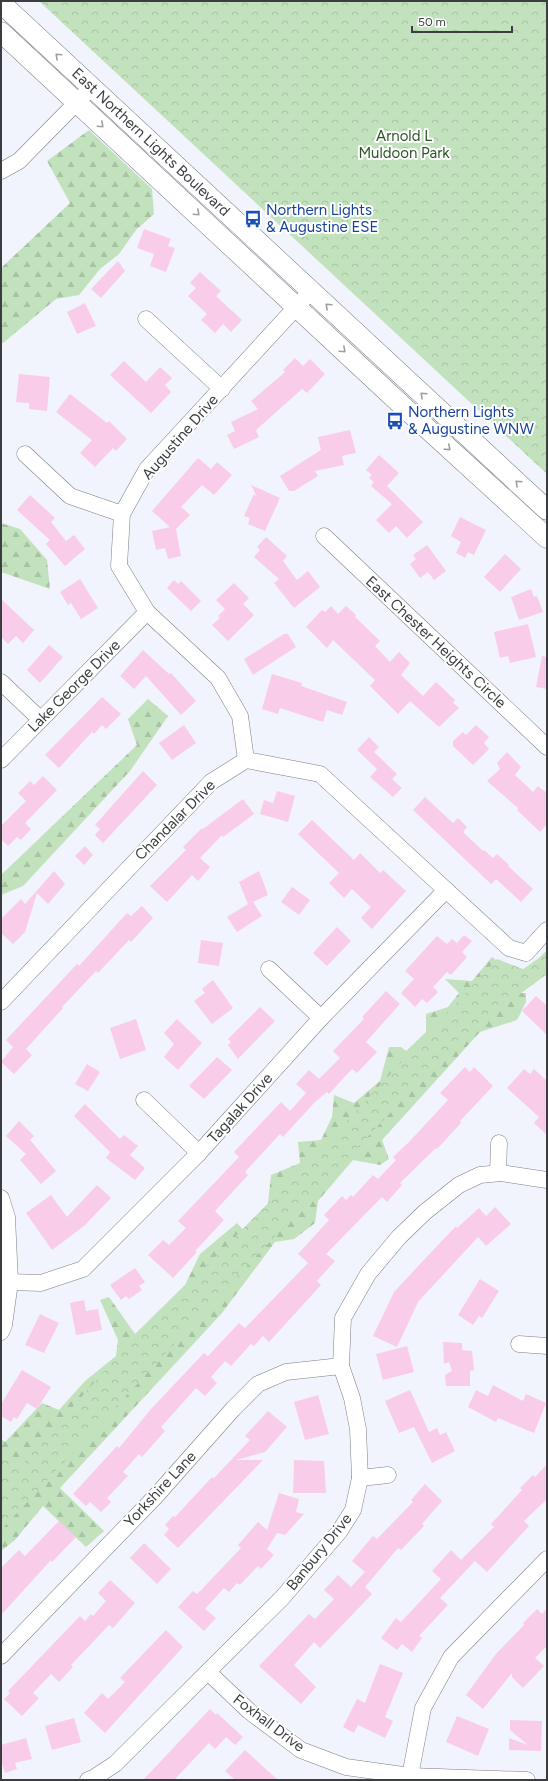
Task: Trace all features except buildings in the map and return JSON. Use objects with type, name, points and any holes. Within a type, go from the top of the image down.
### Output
[{"type":"main road","name":"East Northern Lights Boulevard","points":[[1,3],[547,510]]},
{"type":"main road","name":"East Northern Lights Boulevard","points":[[1,32],[408,411],[547,538]]},
{"type":"street","points":[[1,171],[19,161],[78,103],[92,87]]},
{"type":"street","name":"Augustine Drive","points":[[246,760],[240,716],[218,678],[147,612],[119,566],[122,514],[147,470],[311,291]]},
{"type":"street","points":[[146,319],[222,389]]},
{"type":"street","points":[[25,454],[70,496],[122,514]]},
{"type":"street","name":"East Chester Heights Circle","points":[[324,536],[547,747]]},
{"type":"street","name":"Lake George Drive","points":[[1,760],[147,612]]},
{"type":"street","points":[[1,682],[40,719]]},
{"type":"street","points":[[246,760],[320,774],[509,948],[526,953],[547,930]]},
{"type":"street","name":"Chandalar Drive","points":[[1,1002],[211,782],[246,760]]},
{"type":"street","name":"Tagalak Drive","points":[[10,1282],[41,1283],[83,1269],[199,1153],[321,1018],[446,890]]},
{"type":"street","points":[[269,969],[321,1018]]},
{"type":"street","points":[[144,1100],[199,1153]]},
{"type":"street","points":[[498,1173],[499,1143]]},
{"type":"street","name":"Banbury Drive","points":[[88,1780],[115,1764],[282,1598],[339,1532],[354,1510],[360,1478],[358,1429],[352,1398],[341,1366],[343,1318],[368,1274],[399,1237],[424,1212],[459,1185],[480,1175],[498,1173],[547,1180]]},
{"type":"street","points":[[1,1198],[7,1217],[10,1282],[2,1327]]},
{"type":"street","points":[[519,1344],[547,1346]]},
{"type":"street","name":"Yorkshire Lane","points":[[1,1656],[155,1496],[233,1408],[258,1384],[286,1372],[341,1366]]},
{"type":"street","points":[[360,1478],[388,1475]]},
{"type":"street","points":[[410,1776],[423,1708],[451,1657],[547,1559]]},
{"type":"street","name":"Foxhall Drive","points":[[208,1672],[249,1712],[300,1750],[346,1767],[410,1776],[527,1780]]},
{"type":"green space","name":"Arnold L Muldoon Park","points":[[39,1],[547,1],[547,474]]},
{"type":"green space","points":[[89,130],[152,189],[154,214],[136,230],[119,254],[100,269],[79,295],[56,299],[3,343],[1,342],[1,268],[70,203],[47,161]]},
{"type":"green space","points":[[1,523],[20,529],[47,560],[50,589],[1,572]]},
{"type":"green space","points":[[148,699],[168,716],[130,771],[23,886],[1,895],[1,875],[137,745],[128,719]]},
{"type":"green space","points":[[547,950],[547,974],[459,1039],[1,1530],[1,1455],[18,1469],[121,1352],[306,1165],[497,959],[523,969],[539,958]]},
{"type":"green space","points":[[492,957],[511,972],[500,993],[526,993],[526,1002],[517,1020],[480,1032],[382,1140],[389,1159],[380,1165],[353,1160],[318,1201],[315,1223],[294,1239],[275,1242],[222,1313],[60,1488],[104,1531],[86,1547],[43,1506],[15,1540],[1,1551],[1,1439],[5,1442],[42,1403],[59,1410],[85,1381],[116,1356],[118,1340],[100,1300],[109,1297],[135,1334],[185,1285],[200,1254],[237,1223],[259,1247],[267,1212],[271,1175],[300,1163],[298,1142],[321,1140],[332,1117],[334,1095],[354,1103],[380,1081],[389,1047],[401,1047],[406,1051],[426,1032],[426,1014],[448,1007],[459,993],[445,979],[472,981]]},
{"type":"place","name":"Northern Lights & Augustine ESE","points":[[253,219]]},
{"type":"place","name":"Northern Lights & Augustine WNW","points":[[395,421]]}]
